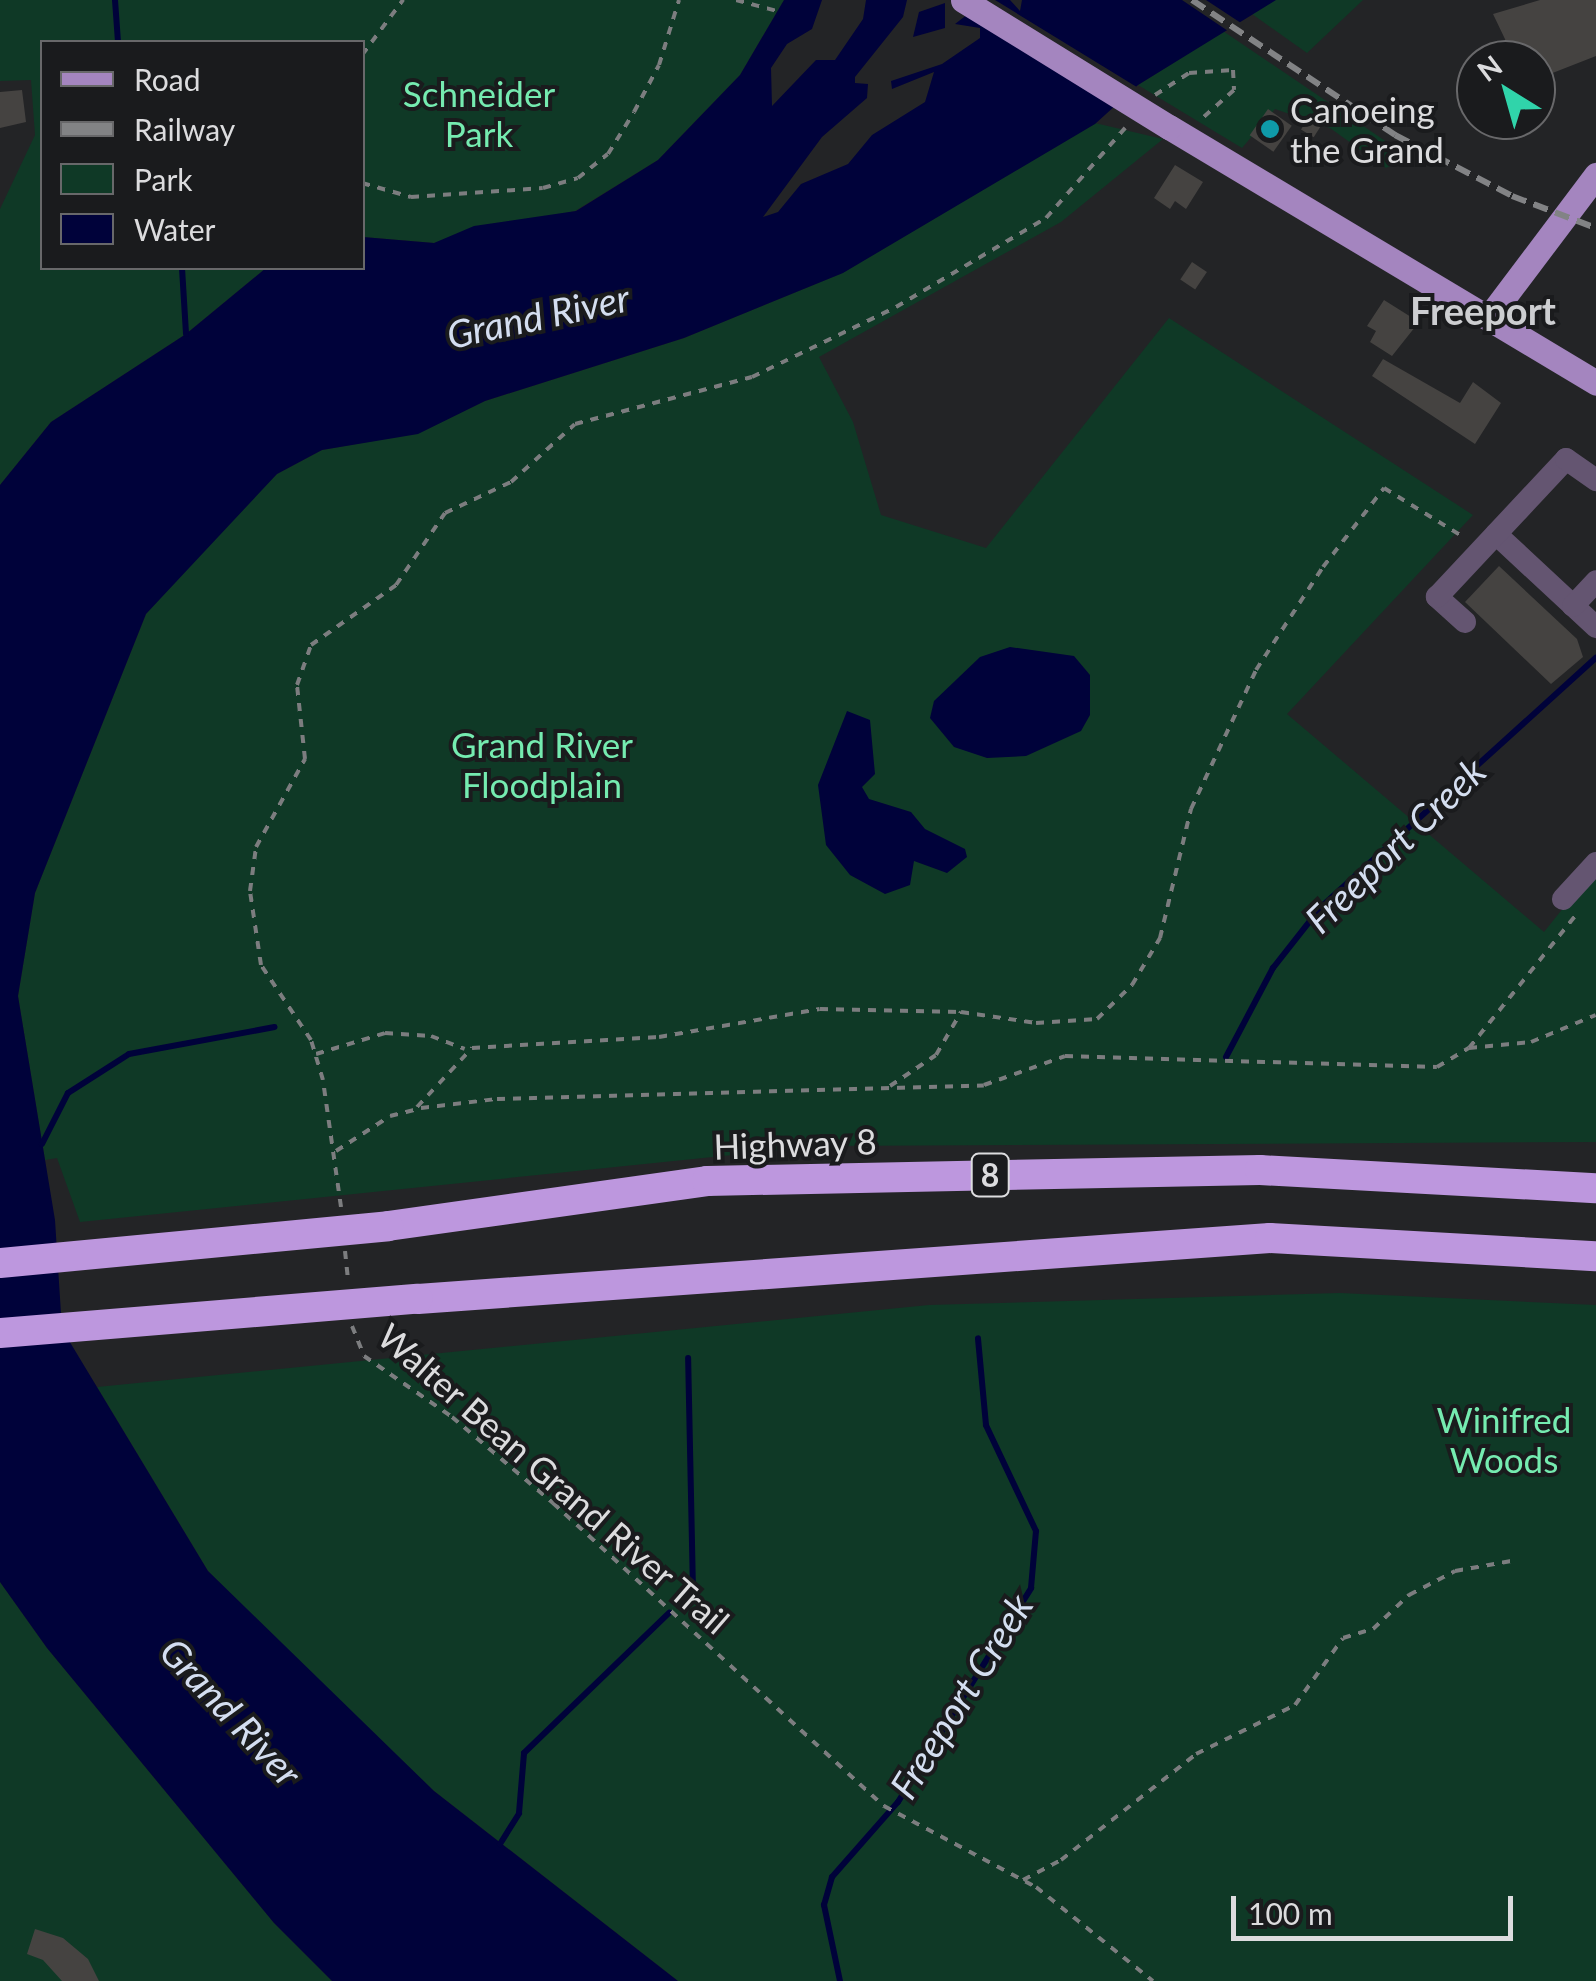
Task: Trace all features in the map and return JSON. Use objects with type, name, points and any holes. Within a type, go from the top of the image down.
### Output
[{"type":"highway","name":"Highway 8","points":[[0,1263],[388,1226],[708,1182],[1260,1170],[1596,1188]]},
{"type":"highway","points":[[0,1333],[1270,1238],[1596,1256]]},
{"type":"main road","points":[[963,0],[1596,384]]},
{"type":"main road","points":[[1489,318],[1596,175]]},
{"type":"lane","points":[[1465,622],[1438,596],[1566,459],[1596,480]]},
{"type":"lane","points":[[1489,541],[1596,627]]},
{"type":"lane","points":[[1573,606],[1596,581]]},
{"type":"lane","points":[[1574,901],[1596,863]]},
{"type":"path","points":[[365,51],[404,0]]},
{"type":"path","points":[[365,184],[411,197],[543,188],[578,178],[608,154],[634,112],[658,65],[679,0]]},
{"type":"path","points":[[736,0],[763,2],[777,11]]},
{"type":"path","points":[[1149,102],[1188,73],[1233,70],[1234,90],[1199,122]]},
{"type":"path","points":[[341,1211],[336,1150],[315,1054],[262,965],[250,891],[256,847],[304,759],[297,685],[311,646],[396,585],[445,513],[511,482],[575,424],[646,400],[740,381],[896,307],[1046,218],[1137,115]]},
{"type":"path","points":[[315,1054],[385,1033],[431,1036],[465,1050],[660,1037],[820,1009],[961,1012],[1088,1022],[1132,985],[1160,938],[1191,809],[1256,670],[1384,488],[1489,541]]},
{"type":"path","points":[[1470,1048],[1574,901]]},
{"type":"path","points":[[888,1087],[936,1054],[961,1012]]},
{"type":"path","points":[[336,1150],[390,1116],[414,1109],[497,1099],[984,1085],[1080,1055],[1425,1069],[1470,1048],[1531,1042],[1596,1015]]},
{"type":"path","points":[[414,1109],[465,1050]]},
{"type":"path","points":[[344,1248],[348,1284]]},
{"type":"path","name":"Walter Bean Grand River Trail","points":[[352,1321],[364,1356],[452,1417],[553,1503],[884,1806],[1022,1880],[1080,1918],[1153,1981]]},
{"type":"path","points":[[1022,1880],[1061,1860],[1196,1754],[1295,1705],[1343,1638],[1373,1629],[1409,1595],[1455,1570],[1511,1561]]},
{"type":"green space","name":"Schneider Park","points":[[0,0],[784,0],[740,75],[658,160],[575,211],[434,243],[365,237],[365,40],[40,40],[40,270],[264,270],[186,334],[51,422],[0,485],[0,209],[35,135],[31,80],[0,81]]},
{"type":"green space","points":[[1273,0],[1363,0],[1307,53],[1252,14]]},
{"type":"green space","points":[[1223,31],[1409,157],[1386,168],[1330,128],[1275,109],[1242,148],[1138,85]]},
{"type":"green space","name":"Grand River Floodplain","points":[[1095,123],[1163,139],[1061,222],[819,357],[853,422],[881,515],[986,548],[1169,318],[1473,515],[1287,714],[1544,932],[1596,867],[1596,1142],[821,1146],[80,1222],[57,1158],[45,1160],[18,996],[35,893],[146,614],[237,511],[277,474],[322,450],[418,433],[485,401],[684,338],[842,273]]},
{"type":"green space","name":"Winifred Woods","points":[[1340,1293],[1596,1305],[1596,1981],[678,1981],[434,1791],[302,1669],[208,1571],[97,1387],[929,1305]]},
{"type":"green space","points":[[0,1582],[47,1648],[274,1923],[332,1981],[0,1981]]},
{"type":"water","name":"Grand River","points":[[784,0],[822,0],[812,29],[787,44],[771,68],[772,106],[816,60],[835,60],[863,19],[866,0],[907,0],[903,17],[855,77],[855,83],[868,84],[867,98],[822,137],[763,217],[778,212],[801,184],[848,164],[872,135],[925,102],[934,72],[892,89],[891,81],[942,64],[980,38],[980,28],[955,24],[986,0],[1010,0],[1020,11],[1022,0],[1276,0],[1138,85],[1095,124],[843,273],[684,338],[485,401],[418,434],[322,450],[277,474],[146,614],[35,893],[18,996],[55,1220],[62,1329],[208,1571],[434,1791],[678,1981],[332,1981],[274,1923],[47,1648],[0,1582],[0,485],[51,422],[186,334],[264,270],[365,270],[365,237],[434,243],[474,226],[576,211],[658,160],[740,75]]},
{"type":"water","points":[[945,3],[945,28],[913,37],[919,12]]},
{"type":"water","points":[[1010,647],[1074,656],[1090,675],[1090,715],[1081,731],[1026,756],[987,758],[954,747],[930,718],[934,701],[980,657]]},
{"type":"water","points":[[847,711],[870,720],[875,774],[862,787],[869,799],[911,812],[925,829],[965,849],[967,857],[947,873],[914,861],[910,885],[885,894],[850,875],[826,845],[818,785]]},
{"type":"pier","points":[[977,0],[995,0],[1140,89],[1119,108]]},
{"type":"pier","points":[[1182,0],[1206,0],[1244,25],[1231,33]]},
{"type":"building","points":[[1540,0],[1596,0],[1596,56],[1556,72],[1556,40],[1505,40],[1493,14]]},
{"type":"building","points":[[22,90],[26,122],[0,128],[0,92]]},
{"type":"building","name":"Canoeing the Grand","points":[[1268,109],[1292,126],[1273,152],[1250,135]]},
{"type":"building","points":[[1310,115],[1323,123],[1314,137],[1301,129]]},
{"type":"building","points":[[1175,165],[1203,182],[1186,209],[1175,201],[1170,209],[1154,198]]},
{"type":"building","points":[[1192,262],[1207,272],[1195,289],[1180,279]]},
{"type":"building","points":[[1384,300],[1419,322],[1392,356],[1370,342],[1376,331],[1367,326]]},
{"type":"building","points":[[1383,359],[1460,403],[1473,382],[1501,403],[1475,444],[1372,376]]},
{"type":"building","points":[[1499,566],[1577,639],[1583,657],[1551,684],[1465,602]]},
{"type":"building","points":[[35,1929],[63,1938],[88,1959],[99,1981],[62,1981],[43,1960],[27,1954]]},
{"type":"waterway","points":[[115,0],[118,40]]},
{"type":"waterway","points":[[182,270],[186,334]]},
{"type":"waterway","name":"Freeport Creek","points":[[1226,1057],[1273,968],[1321,907],[1596,658]]},
{"type":"waterway","points":[[42,1144],[68,1093],[129,1054],[275,1027]]},
{"type":"waterway","name":"Freeport Creek","points":[[840,1981],[824,1905],[832,1877],[898,1802],[1031,1588],[1036,1531],[986,1425],[978,1338]]},
{"type":"waterway","points":[[684,1600],[693,1591],[688,1358]]},
{"type":"waterway","points":[[500,1844],[519,1813],[524,1753],[669,1613]]},
{"type":"railway","points":[[1192,0],[1395,135],[1512,196],[1596,228]]},
{"type":"place","name":"Canoeing the Grand","points":[[1270,129]]},
{"type":"district","name":"Freeport","points":[[1483,311]]}]
